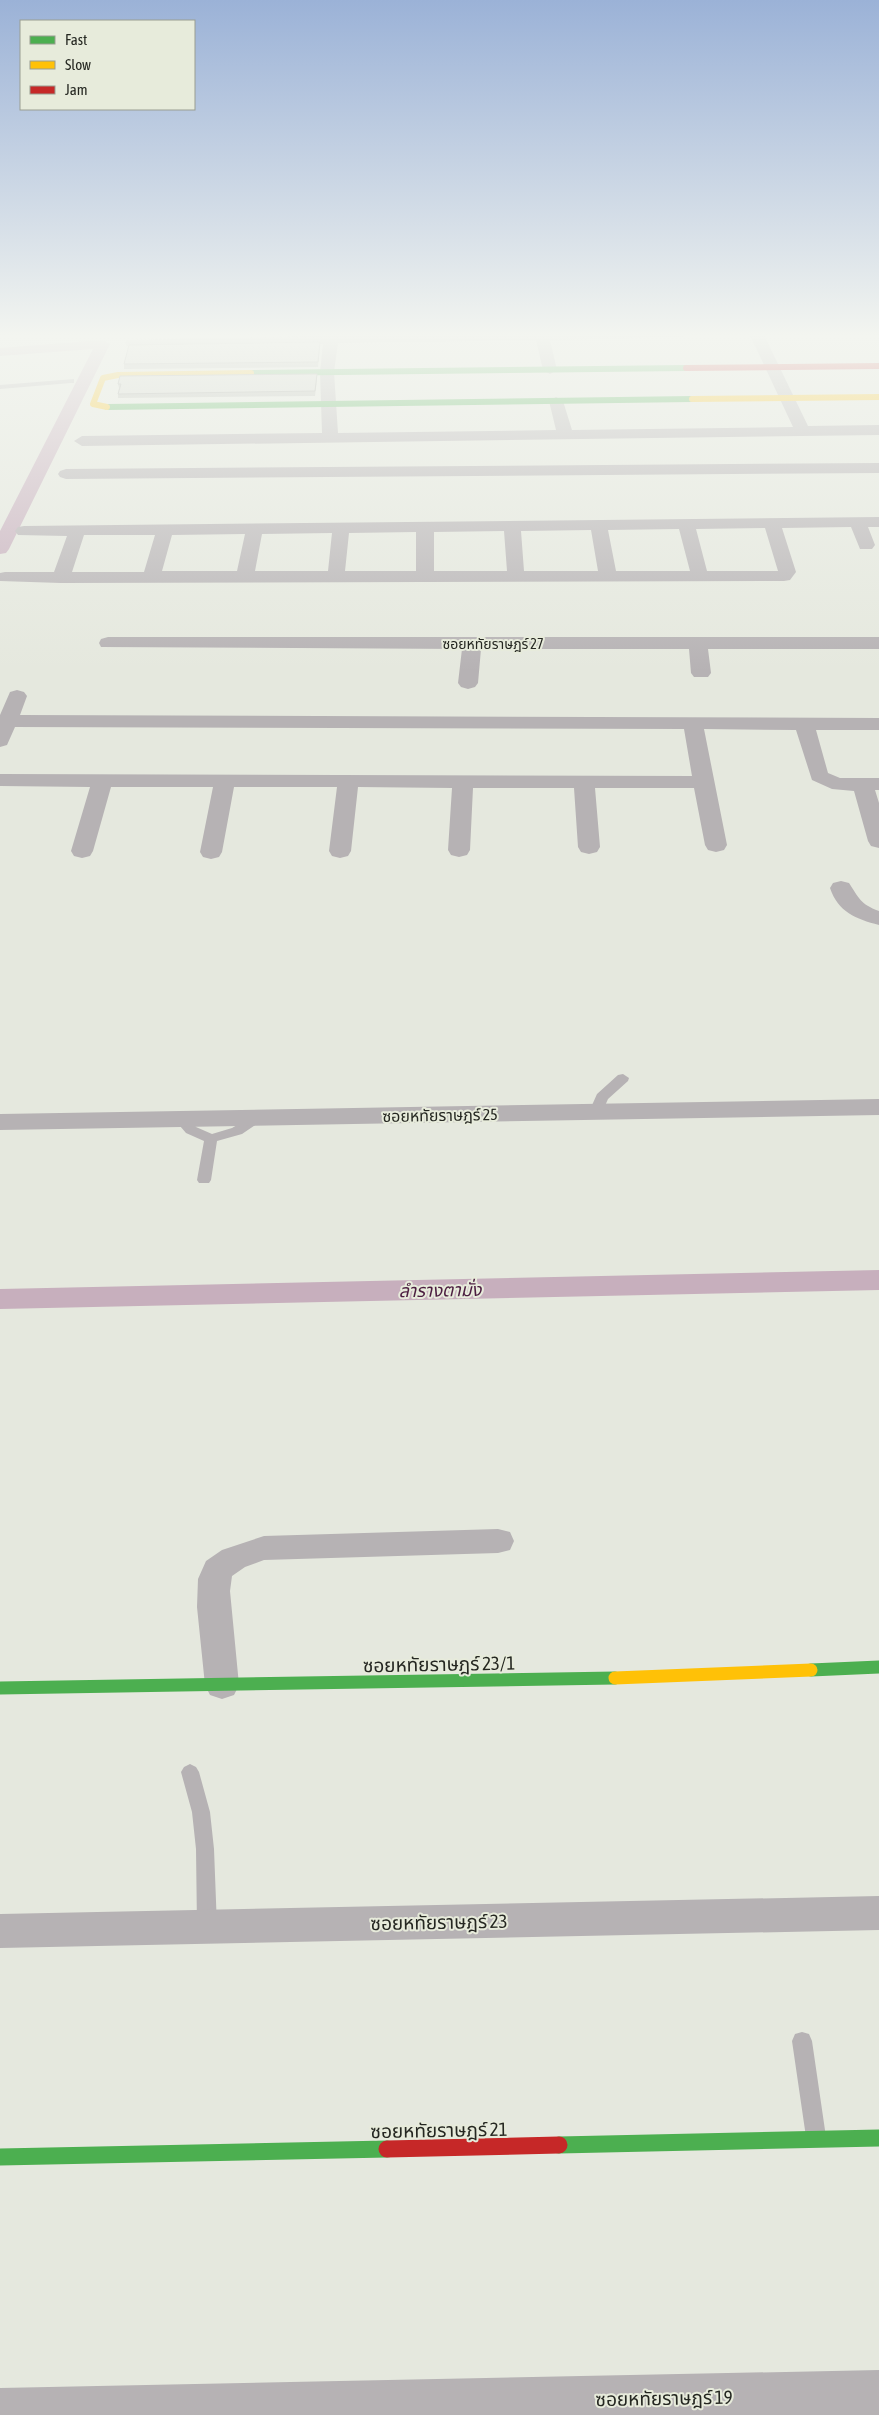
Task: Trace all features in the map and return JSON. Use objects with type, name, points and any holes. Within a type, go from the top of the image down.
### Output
[{"type":"street","points":[[66,474],[879,468]]},
{"type":"street","points":[[857,522],[866,546]]},
{"type":"street","points":[[24,530],[879,522]]},
{"type":"street","points":[[5,577],[781,576],[787,574],[772,523]]},
{"type":"street","points":[[686,524],[700,577]]},
{"type":"street","points":[[599,525],[608,576]]},
{"type":"street","points":[[512,526],[516,577]]},
{"type":"street","points":[[425,527],[425,577]]},
{"type":"street","points":[[336,577],[341,528]]},
{"type":"street","points":[[245,578],[254,529]]},
{"type":"street","points":[[61,578],[77,530]]},
{"type":"street","points":[[151,578],[165,530]]},
{"type":"street","name":"ซอยหทัยราษฎร์ 27","points":[[108,643],[698,643],[870,649]]},
{"type":"street","points":[[698,643],[701,673]]},
{"type":"street","points":[[468,682],[472,644]]},
{"type":"street","points":[[0,741],[17,696]]},
{"type":"street","points":[[8,722],[879,724]]},
{"type":"street","points":[[693,724],[716,845]]},
{"type":"street","points":[[804,724],[819,776],[830,781],[871,784],[879,841]]},
{"type":"street","points":[[0,780],[703,782]]},
{"type":"street","points":[[82,851],[102,780]]},
{"type":"street","points":[[211,852],[225,780]]},
{"type":"street","points":[[340,852],[348,781]]},
{"type":"street","points":[[459,850],[463,781]]},
{"type":"street","points":[[584,782],[589,847]]},
{"type":"street","points":[[841,888],[844,899],[861,913],[879,918]]},
{"type":"street","name":"ซอยหทัยราษฎร์ 25","points":[[0,1122],[879,1107]]},
{"type":"street","points":[[222,1685],[212,1585],[218,1569],[236,1557],[264,1548],[498,1541]]},
{"type":"street","name":"ซอยหทัยราษฎร์ 23/1","points":[[0,1688],[590,1679],[879,1668]]},
{"type":"street","name":"ซอยหทัยราษฎร์ 23","points":[[0,1931],[879,1913]]},
{"type":"street","name":"ซอยหทัยราษฎร์ 21","points":[[0,2158],[879,2138]]},
{"type":"street","name":"ซอยหทัยราษฎร์ 19","points":[[0,2411],[879,2393]]},
{"type":"lane","points":[[596,1112],[602,1097],[622,1078]]},
{"type":"lane","points":[[181,1119],[191,1130],[210,1139],[237,1131],[256,1118]]},
{"type":"lane","points":[[204,1180],[210,1139]]},
{"type":"lane","points":[[190,1772],[201,1812],[206,1849],[208,1926]]},
{"type":"lane","points":[[802,2041],[816,2140]]},
{"type":"waterway","points":[[0,549],[52,446]]},
{"type":"waterway","name":"ลำรางตามั่ง","points":[[0,1299],[879,1280]]},
{"type":"traffic: fast","points":[[811,1670],[879,1667]]},
{"type":"traffic: fast","points":[[0,1688],[615,1678]]},
{"type":"traffic: fast","points":[[559,2145],[879,2138]]},
{"type":"traffic: fast","points":[[0,2157],[387,2149]]},
{"type":"traffic: slow","points":[[615,1678],[811,1670]]},
{"type":"traffic: jam","points":[[387,2149],[559,2145]]}]
